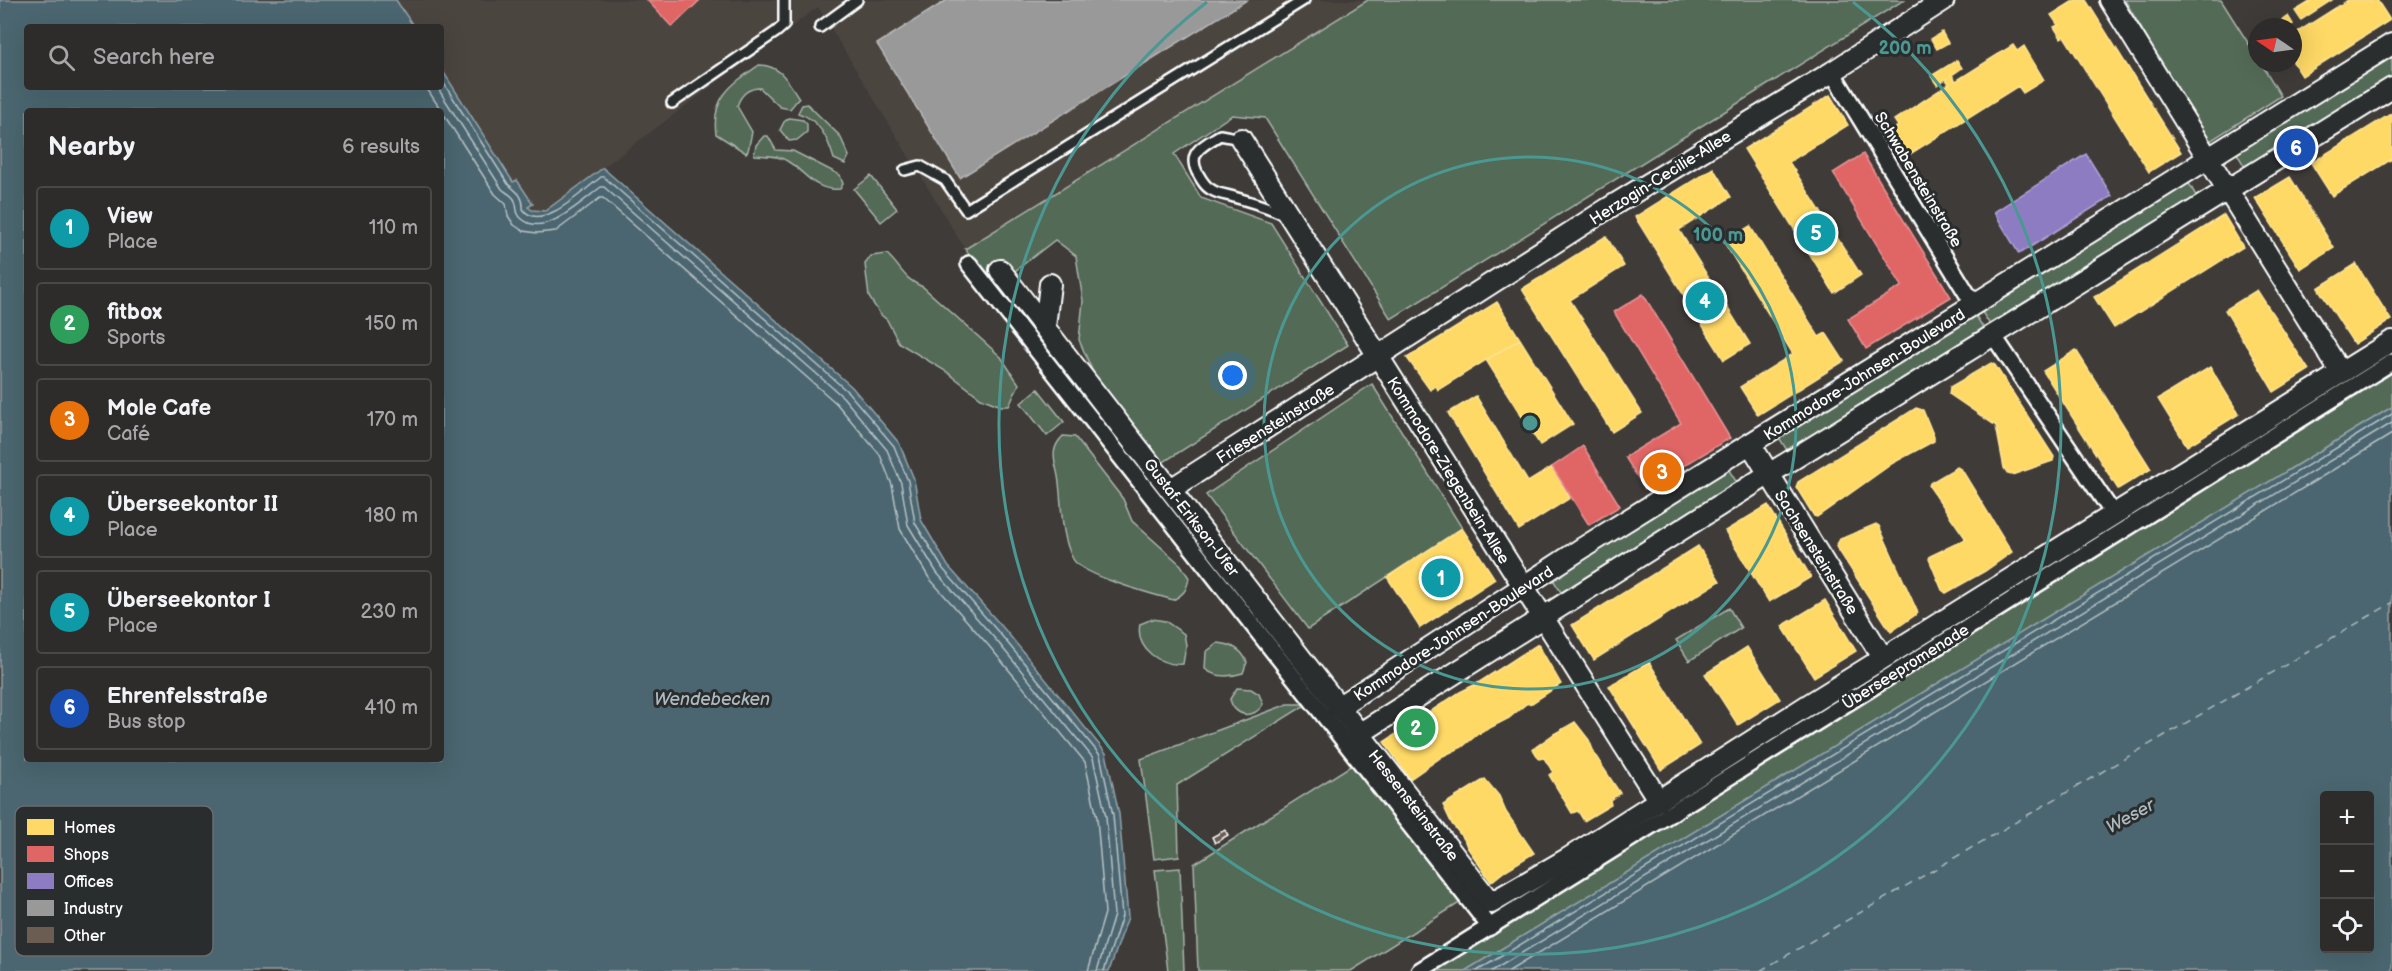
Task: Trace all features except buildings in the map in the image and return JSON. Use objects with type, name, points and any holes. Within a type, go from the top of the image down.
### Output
[{"type":"street","name":"Herzogin-Cecilie-Allee","points":[[1379,357],[1607,209],[1832,72],[1944,0]]},
{"type":"street","points":[[2110,0],[2340,372]]},
{"type":"street","name":"Kommodore-Johnsen-Boulevard","points":[[1338,707],[1522,587],[2392,44]]},
{"type":"street","name":"Schwabensteinstraße","points":[[1832,72],[1974,305]]},
{"type":"street","name":"Kommodore-Johnsen-Boulevard","points":[[1359,734],[1769,474],[2392,88]]},
{"type":"street","name":"Kommodore-Ziegenbein-Allee","points":[[1241,139],[1659,801]]},
{"type":"street","points":[[969,264],[1484,907],[1490,927]]},
{"type":"street","name":"Gustaf-Erikson-Ufer","points":[[1000,270],[1338,707]]},
{"type":"street","points":[[1045,327],[1050,284]]},
{"type":"street","points":[[1993,335],[2114,515]]},
{"type":"street","name":"Überseepromenade","points":[[1484,907],[1567,859],[1883,658],[2392,340]]},
{"type":"street","name":"Friesensteinstraße","points":[[1171,489],[1379,357]]},
{"type":"street","name":"Überseepromenade","points":[[1419,971],[2392,362]]},
{"type":"street","name":"Sachsensteinstraße","points":[[1751,445],[1883,658]]},
{"type":"street","name":"Hessensteinstraße","points":[[1338,707],[1484,907]]},
{"type":"lane","points":[[672,103],[784,25],[784,0]]},
{"type":"lane","points":[[820,27],[857,0]]},
{"type":"lane","points":[[905,170],[920,166],[945,180],[966,210],[1304,0]]},
{"type":"lane","points":[[1241,139],[1220,135],[1198,149],[1193,156],[1194,165],[1201,179],[1214,192],[1271,208],[1291,218]]},
{"type":"shaded area","points":[[396,0],[1368,0],[965,249],[818,7],[545,211],[532,211],[528,207],[533,203],[517,180],[514,182],[444,73],[444,24],[412,24]]},
{"type":"green space","points":[[1368,0],[1904,0],[1391,319],[1265,118],[1232,115],[1174,154],[1201,198],[1271,223],[1348,345],[1162,463],[1099,386],[1079,340],[1083,301],[1076,256],[1055,240],[1011,274],[1005,267],[989,280],[965,249]]},
{"type":"green space","points":[[2125,0],[2221,0],[2248,43],[2248,72],[2266,72],[2281,96],[2207,143]]},
{"type":"green space","points":[[2392,52],[2392,78],[2246,169],[2235,150]]},
{"type":"green space","points":[[759,65],[778,71],[799,98],[790,109],[780,107],[760,88],[752,89],[743,95],[737,106],[752,132],[746,153],[716,134],[715,121],[720,101],[732,85]]},
{"type":"green space","points":[[807,104],[840,136],[849,156],[845,164],[834,159],[826,138],[817,125],[798,113],[802,105]]},
{"type":"green space","points":[[789,118],[803,120],[807,124],[807,132],[797,140],[789,141],[780,130]]},
{"type":"green space","points":[[764,136],[768,136],[776,150],[793,151],[840,175],[843,184],[840,189],[831,189],[817,184],[784,159],[754,155],[756,145]]},
{"type":"green space","points":[[871,176],[897,209],[881,222],[854,189]]},
{"type":"green space","points":[[2187,180],[2198,199],[1992,328],[1980,309]]},
{"type":"green space","points":[[887,254],[907,277],[923,287],[1001,357],[1019,384],[1009,406],[1001,406],[981,398],[947,372],[899,343],[887,320],[880,314],[869,297],[865,264],[871,256]]},
{"type":"green space","points":[[1974,313],[1986,332],[1790,455],[1778,436]]},
{"type":"green space","points":[[2392,370],[2392,407],[1465,971],[1433,971]]},
{"type":"green space","points":[[1372,384],[1462,528],[1308,629],[1206,495]]},
{"type":"green space","points":[[1038,389],[1064,422],[1047,436],[1021,403]]},
{"type":"green space","points":[[1063,436],[1075,437],[1123,499],[1132,521],[1181,565],[1189,578],[1186,589],[1180,596],[1173,600],[1119,584],[1090,572],[1073,559],[1064,531],[1054,458],[1055,447]]},
{"type":"green space","points":[[1727,467],[1739,486],[1564,597],[1552,578]]},
{"type":"green space","points":[[1729,608],[1741,628],[1689,661],[1676,640]]},
{"type":"green space","points":[[1152,619],[1165,621],[1184,634],[1186,645],[1183,664],[1158,659],[1146,649],[1142,642],[1140,624]]},
{"type":"green space","points":[[1218,643],[1232,646],[1242,654],[1247,662],[1243,673],[1223,676],[1205,669],[1206,652]]},
{"type":"green space","points":[[1237,688],[1251,689],[1259,694],[1263,704],[1250,714],[1240,713],[1232,705],[1230,699]]},
{"type":"green space","points":[[1288,704],[1307,704],[1177,785],[1179,856],[1154,859],[1141,759]]},
{"type":"green space","points":[[1352,765],[1461,902],[1351,971],[1198,971],[1194,864]]},
{"type":"green space","points":[[1180,868],[1184,971],[1168,971],[1155,870]]},
{"type":"water","name":"Wendebecken","points":[[0,0],[396,0],[412,24],[24,24],[24,90],[444,90],[444,73],[513,182],[517,180],[533,204],[528,207],[532,210],[545,211],[603,168],[852,387],[899,443],[914,479],[921,520],[948,566],[1006,631],[1106,753],[1119,814],[1128,917],[1109,971],[0,971]]},
{"type":"water","name":"Weser","points":[[2392,407],[2392,971],[1465,971]]},
{"type":"ferry route","points":[[1760,971],[2392,603]]},
{"type":"place","name":"Ehrenfelsstraße","points":[[2296,148]]},
{"type":"place","name":"Überseekontor I","points":[[1816,233]]},
{"type":"place","name":"Überseekontor II","points":[[1705,301]]},
{"type":"place","name":"Mole Cafe","points":[[1662,472]]},
{"type":"place","name":"View","points":[[1441,578]]},
{"type":"place","name":"fitbox","points":[[1416,728]]}]
